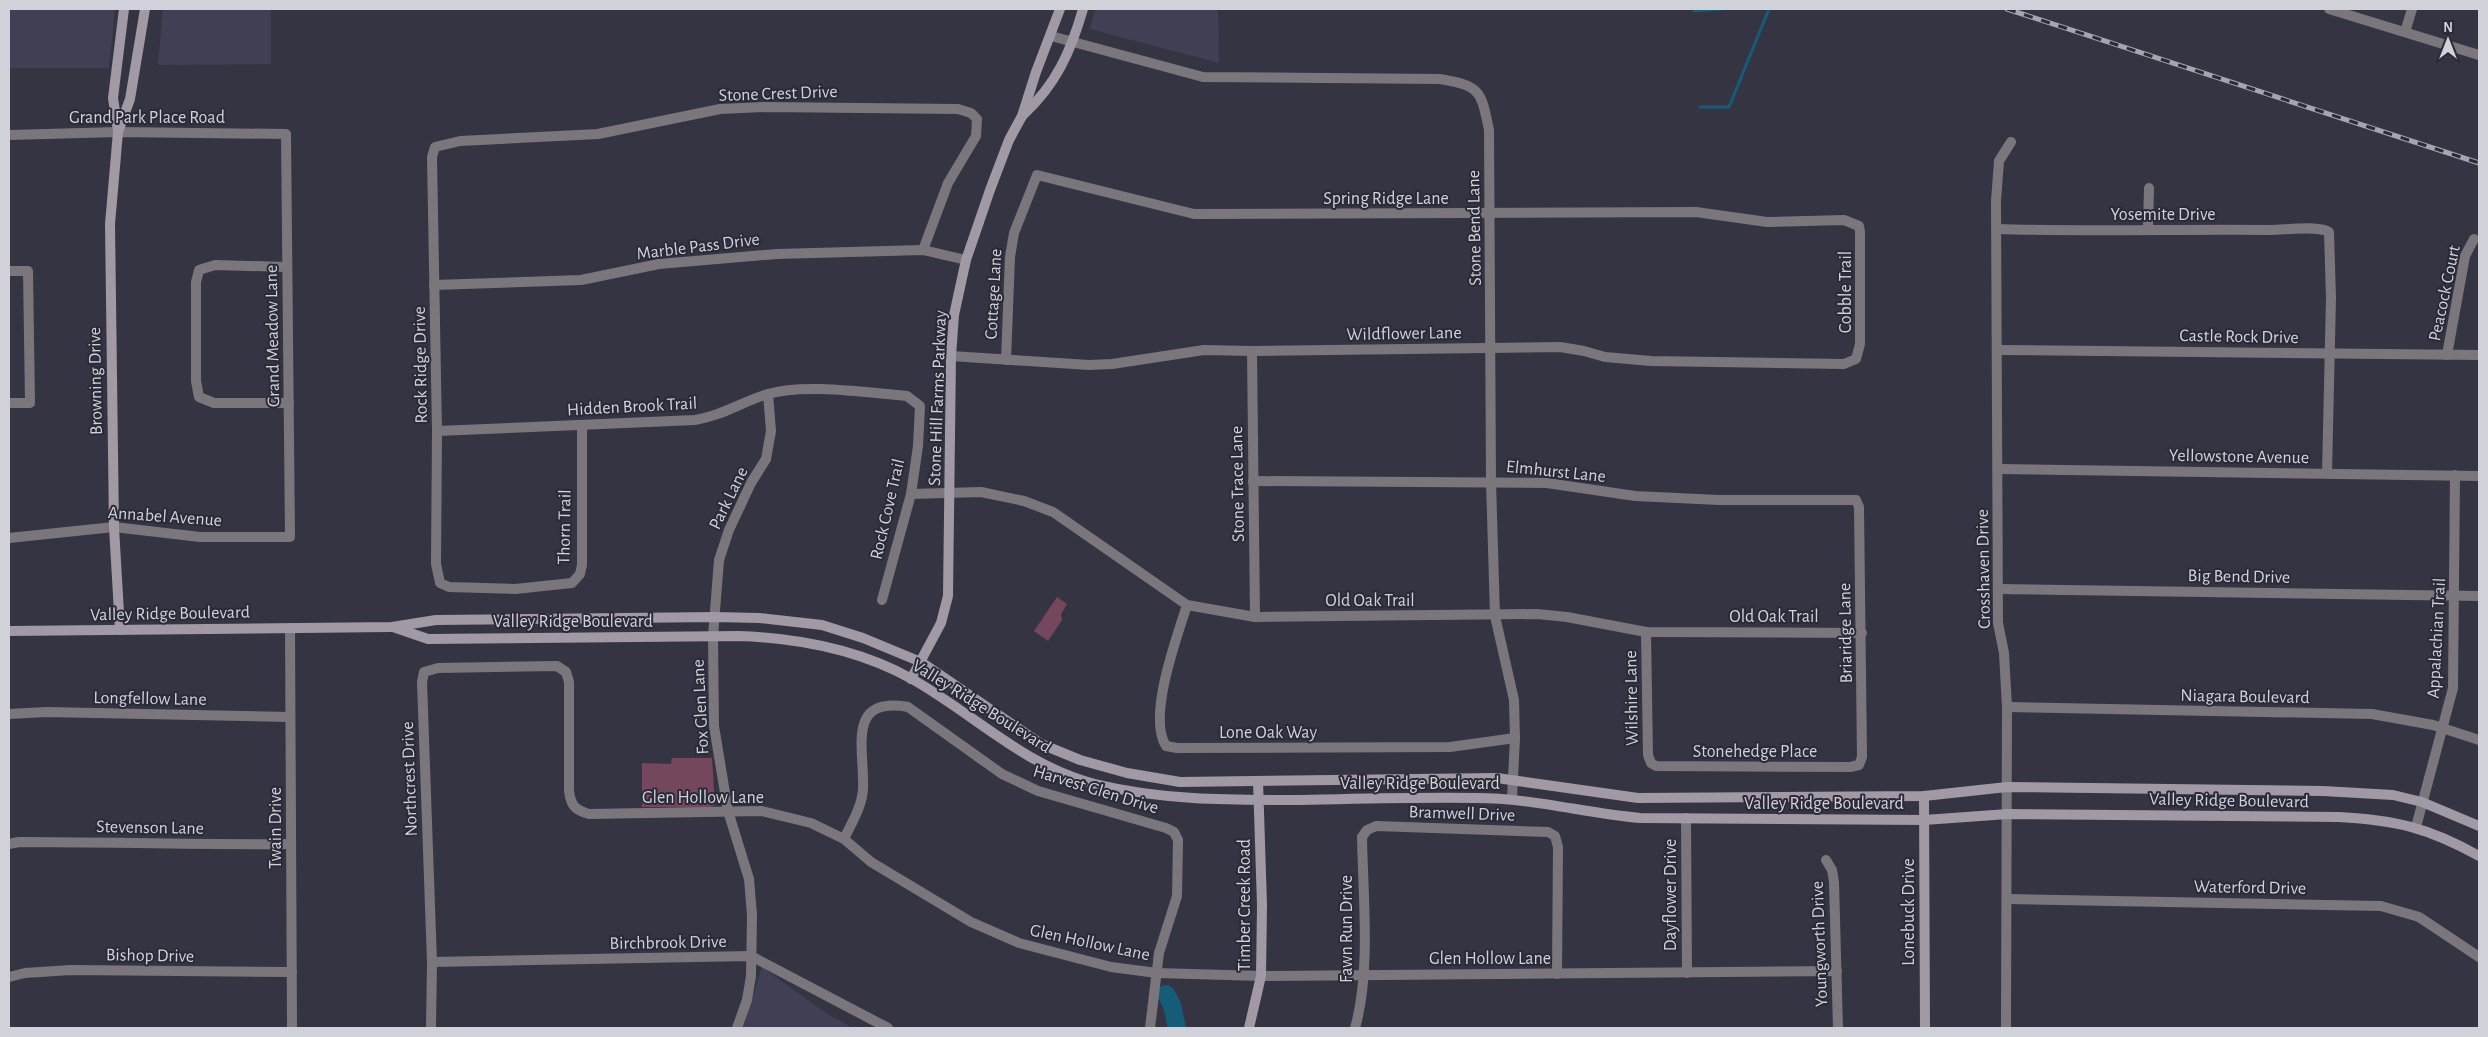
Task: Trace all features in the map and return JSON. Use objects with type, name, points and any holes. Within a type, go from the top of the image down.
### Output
[{"type":"main road","name":"Browning Drive","points":[[120,630],[114,527],[110,224],[118,132],[113,98],[124,9]]},
{"type":"main road","name":"Browning Drive","points":[[118,132],[130,99],[144,9]]},
{"type":"main road","name":"Stone Hill Farms Parkway","points":[[911,679],[941,623],[948,596],[951,356],[954,314],[966,260],[990,190],[1009,140],[1022,116],[1036,72],[1060,9]]},
{"type":"main road","points":[[1022,116],[1042,98],[1074,42],[1083,9]]},
{"type":"main road","name":"Valley Ridge Boulevard","points":[[9,631],[392,627],[436,620],[759,618],[822,625],[863,638],[921,662],[1041,744],[1080,760],[1127,774],[1180,782],[1444,777],[1513,780],[1599,794],[1638,798],[1924,796],[2007,787],[2323,791],[2393,795],[2422,802],[2479,826]]},
{"type":"main road","name":"Valley Ridge Boulevard","points":[[392,627],[428,639],[769,637],[818,646],[868,660],[911,679],[1026,756],[1091,783],[1137,794],[1177,798],[1258,800],[1512,799],[1601,815],[1640,818],[1924,820],[2008,814],[2339,817],[2374,819],[2416,827],[2451,840],[2479,856]]},
{"type":"main road","name":"Timber Creek Road","points":[[1249,1028],[1261,976],[1262,905],[1258,781]]},
{"type":"main road","name":"Lonebuck Drive","points":[[1924,796],[1925,1028]]},
{"type":"street","points":[[2329,9],[2479,55]]},
{"type":"street","points":[[2405,32],[2412,9]]},
{"type":"street","name":"Stone Bend Lane","points":[[1051,36],[1203,77],[1440,79],[1466,84],[1475,89],[1482,100],[1487,121],[1490,214],[1491,481],[1494,616],[1513,686],[1515,738],[1512,799]]},
{"type":"street","name":"Stone Crest Drive","points":[[436,146],[460,141],[598,134],[720,109],[765,107],[958,109],[971,113],[978,119],[976,136],[948,182],[923,250]]},
{"type":"street","name":"Grand Park Place Road","points":[[9,135],[118,132],[286,134]]},
{"type":"street","name":"Grand Meadow Lane","points":[[286,134],[290,537]]},
{"type":"street","name":"Crosshaven Drive","points":[[2006,1028],[2008,899],[2007,707],[2004,653],[1998,623],[1997,229],[1998,161],[2011,142]]},
{"type":"street","name":"Rock Ridge Drive","points":[[436,146],[432,156],[437,431],[436,564],[440,583]]},
{"type":"street","name":"Spring Ridge Lane","points":[[1037,175],[1171,210],[1194,214],[1696,212],[1768,222],[1844,220],[1858,226]]},
{"type":"street","name":"Cottage Lane","points":[[1006,360],[1010,257],[1014,233],[1037,175]]},
{"type":"street","points":[[2148,229],[2149,188]]},
{"type":"street","name":"Cobble Trail","points":[[1856,359],[1860,344],[1861,240],[1858,226]]},
{"type":"street","name":"Yosemite Drive","points":[[1997,229],[2070,232],[2148,229],[2323,229],[2329,232],[2331,245],[2330,354]]},
{"type":"street","name":"Peacock Court","points":[[2447,355],[2465,256],[2474,239]]},
{"type":"street","name":"Marble Pass Drive","points":[[434,285],[581,280],[659,264],[777,254],[923,250],[966,260]]},
{"type":"street","points":[[287,267],[215,265],[199,270],[196,282],[196,381],[199,397],[214,403],[289,403]]},
{"type":"street","points":[[9,271],[28,271],[30,403],[9,403]]},
{"type":"street","name":"Wildflower Lane","points":[[951,356],[1089,365],[1112,364],[1204,350],[1560,348],[1584,351],[1605,357],[1650,361],[1844,364],[1856,359]]},
{"type":"street","name":"Castle Rock Drive","points":[[1998,350],[2479,355]]},
{"type":"street","name":"Stone Trace Lane","points":[[1252,351],[1255,617]]},
{"type":"street","points":[[2327,473],[2330,354]]},
{"type":"street","name":"Hidden Brook Trail","points":[[437,431],[713,417],[768,394],[794,390],[834,391],[913,398]]},
{"type":"street","name":"Park Lane","points":[[715,617],[719,560],[729,530],[751,483],[766,459],[771,431],[768,394]]},
{"type":"street","name":"Rock Cove Trail","points":[[882,600],[911,494],[918,446],[920,406],[913,398]]},
{"type":"street","name":"Thorn Trail","points":[[440,583],[449,587],[515,589],[572,583],[580,574],[582,566],[582,425]]},
{"type":"street","name":"Yellowstone Avenue","points":[[1998,469],[2479,476]]},
{"type":"street","name":"Appalachian Trail","points":[[2416,827],[2444,728],[2453,688],[2455,476]]},
{"type":"street","name":"Elmhurst Lane","points":[[1253,481],[1491,481],[1547,483],[1644,497],[1719,500],[1856,500]]},
{"type":"street","name":"Old Oak Trail","points":[[911,494],[981,492],[998,494],[1024,501],[1053,512],[1187,605],[1255,617],[1494,616],[1537,614],[1567,617],[1646,632],[1862,633]]},
{"type":"street","name":"Briaridge Lane","points":[[1856,500],[1859,507],[1862,633],[1862,757],[1859,764]]},
{"type":"street","name":"Annabel Avenue","points":[[9,538],[114,527],[200,537],[290,537]]},
{"type":"street","name":"Big Bend Drive","points":[[1998,588],[2479,596]]},
{"type":"street","name":"Lone Oak Way","points":[[1187,605],[1164,677],[1161,730],[1166,746],[1450,747],[1515,738]]},
{"type":"street","name":"Fox Glen Lane","points":[[715,617],[713,636],[714,726],[728,811],[749,879],[752,915],[751,976],[747,1000],[737,1028]]},
{"type":"street","name":"Twain Drive","points":[[290,628],[292,1028]]},
{"type":"street","name":"Wilshire Lane","points":[[1646,632],[1648,756],[1651,763]]},
{"type":"street","name":"Northcrest Drive","points":[[431,1028],[432,962],[422,682],[424,672],[438,668],[557,666],[566,672]]},
{"type":"street","name":"Glen Hollow Lane","points":[[566,672],[569,682],[569,791],[570,802],[576,810],[589,814],[762,811],[811,823],[844,840],[871,862],[971,922],[1019,943],[1111,967],[1158,973],[1261,976],[1836,971]]},
{"type":"street","name":"Harvest Glen Drive","points":[[844,840],[858,810],[863,790],[860,741],[866,718],[879,706],[894,705],[908,707],[1002,774],[1031,788],[1080,805],[1166,828],[1174,832],[1179,846],[1177,896],[1159,953],[1158,973]]},
{"type":"street","name":"Niagara Boulevard","points":[[2007,707],[2372,714],[2444,728],[2479,740]]},
{"type":"street","name":"Longfellow Lane","points":[[9,714],[46,712],[290,717]]},
{"type":"street","name":"Stonehedge Place","points":[[1651,763],[1656,766],[1850,767],[1859,764]]},
{"type":"street","name":"Dayflower Drive","points":[[1686,818],[1687,973]]},
{"type":"street","name":"Bramwell Drive","points":[[1367,830],[1376,826],[1548,832],[1555,836],[1558,847],[1557,974]]},
{"type":"street","name":"Fawn Run Drive","points":[[1355,1028],[1359,1014],[1363,975],[1362,837],[1367,830]]},
{"type":"street","name":"Stevenson Lane","points":[[9,844],[19,842],[124,842],[200,845],[291,844]]},
{"type":"street","name":"Youngworth Drive","points":[[1826,860],[1832,870],[1834,882],[1838,1028]]},
{"type":"street","name":"Waterford Drive","points":[[2008,899],[2381,906],[2418,918],[2479,956]]},
{"type":"street","name":"Birchbrook Drive","points":[[432,962],[751,956],[888,1028]]},
{"type":"street","name":"Bishop Drive","points":[[9,977],[26,973],[70,970],[292,972]]},
{"type":"street","points":[[1150,1028],[1158,973]]},
{"type":"shaded area","points":[[9,9],[115,9],[109,68],[9,68]]},
{"type":"shaded area","points":[[163,9],[271,9],[271,64],[158,65]]},
{"type":"shaded area","points":[[1095,9],[1218,9],[1219,63],[1090,29]]},
{"type":"shaded area","points":[[1057,597],[1067,604],[1061,614],[1062,620],[1048,641],[1034,631]]},
{"type":"shaded area","points":[[672,758],[712,758],[715,805],[710,807],[642,807],[642,763],[671,764]]},
{"type":"shaded area","points":[[762,967],[829,1015],[853,1028],[743,1028]]},
{"type":"waterway","points":[[1694,11],[1722,9]]},
{"type":"waterway","points":[[1700,107],[1729,107],[1769,9]]},
{"type":"waterway","points":[[1166,994],[1172,1005],[1177,1028]]},
{"type":"railway","points":[[2007,9],[2479,163]]}]
